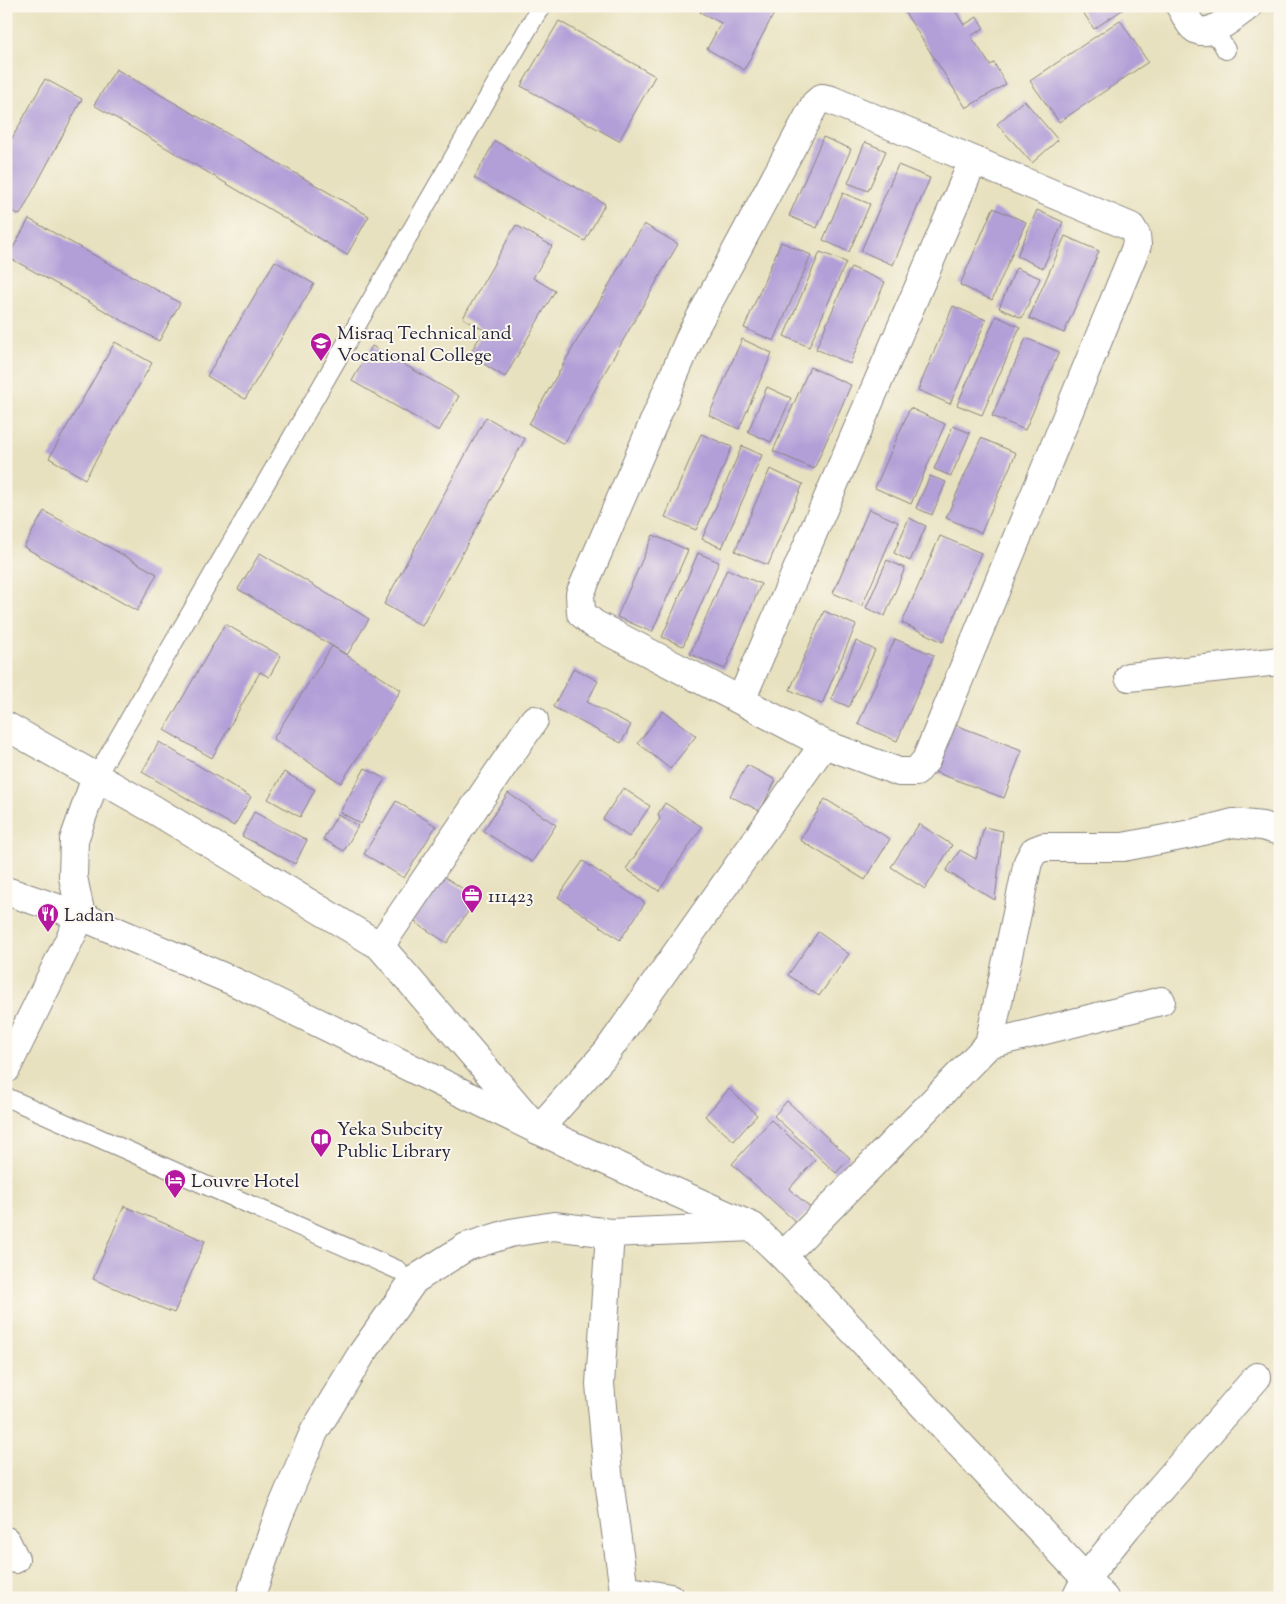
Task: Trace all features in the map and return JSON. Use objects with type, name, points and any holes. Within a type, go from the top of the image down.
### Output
[{"type":"street","points":[[1180,6],[1193,27],[1220,40],[1248,6]]},
{"type":"street","points":[[822,98],[831,100],[1132,227],[1136,235],[1137,245],[926,760],[916,772],[899,772],[824,744],[741,700],[594,624],[581,613],[580,594],[692,333],[815,104],[822,98]]},
{"type":"street","points":[[741,700],[973,161]]},
{"type":"street","points":[[1129,676],[1280,661]]},
{"type":"street","points":[[380,946],[534,720]]},
{"type":"street","points":[[6,726],[148,806],[380,946],[538,1130]]},
{"type":"street","points":[[538,1130],[607,1052],[824,744]]},
{"type":"street","points":[[6,1069],[81,916],[73,877],[74,840],[96,777]]},
{"type":"street","points":[[989,1044],[1028,862],[1034,851],[1044,847],[1123,847],[1191,834],[1233,823],[1280,830]]},
{"type":"street","points":[[6,892],[81,916],[235,982],[538,1130],[752,1227],[783,1256],[1089,1591],[1127,1527],[1257,1377]]},
{"type":"street","points":[[783,1256],[989,1044],[1161,1001]]},
{"type":"street","points":[[250,1598],[278,1517],[314,1432],[361,1355],[414,1280],[466,1247],[510,1233],[554,1226],[610,1233],[752,1227]]},
{"type":"street","points":[[610,1233],[600,1384],[608,1473],[624,1594],[670,1598]]},
{"type":"lane","points":[[96,777],[543,6]]},
{"type":"lane","points":[[6,1097],[398,1270]]},
{"type":"building","points":[[703,6],[778,6],[744,70],[707,49],[721,23],[700,12]]},
{"type":"building","points":[[901,6],[952,6],[964,25],[977,17],[984,28],[971,36],[990,65],[994,63],[1006,84],[966,108]]},
{"type":"building","points":[[1079,6],[1128,6],[1094,29]]},
{"type":"building","points":[[1120,20],[1148,62],[1059,122],[1030,81]]},
{"type":"building","points":[[559,21],[655,76],[619,141],[521,86]]},
{"type":"building","points":[[116,69],[369,216],[347,255],[94,105]]},
{"type":"building","points":[[45,79],[82,99],[20,215],[6,208],[6,149]]},
{"type":"building","points":[[1024,100],[1058,140],[1032,163],[997,124]]},
{"type":"building","points":[[823,137],[851,149],[817,228],[789,216]]},
{"type":"building","points":[[495,141],[605,204],[585,241],[474,178]]},
{"type":"building","points":[[865,142],[886,151],[868,191],[848,183]]},
{"type":"building","points":[[898,165],[930,178],[893,265],[861,251]]},
{"type":"building","points":[[843,193],[870,204],[849,252],[823,240]]},
{"type":"building","points":[[993,208],[1026,222],[992,300],[960,285]]},
{"type":"building","points":[[1037,210],[1063,222],[1043,268],[1017,256]]},
{"type":"building","points":[[29,219],[180,303],[159,341],[8,257]]},
{"type":"building","points":[[644,224],[678,244],[564,444],[529,424]]},
{"type":"building","points":[[516,225],[552,246],[533,278],[555,291],[505,377],[469,355],[484,330],[463,318]]},
{"type":"building","points":[[1065,236],[1099,251],[1064,333],[1029,318]]},
{"type":"building","points":[[781,242],[811,255],[774,341],[744,328]]},
{"type":"building","points":[[820,252],[846,262],[809,347],[784,336]]},
{"type":"building","points":[[275,261],[314,284],[245,399],[207,376]]},
{"type":"building","points":[[851,267],[885,282],[850,364],[816,349]]},
{"type":"building","points":[[1016,268],[1040,278],[1022,318],[999,308]]},
{"type":"building","points":[[953,306],[986,320],[950,404],[918,390]]},
{"type":"building","points":[[996,316],[1020,327],[982,415],[957,405]]},
{"type":"building","points":[[1026,338],[1059,352],[1025,430],[992,416]]},
{"type":"building","points":[[742,339],[772,353],[739,429],[709,415]]},
{"type":"building","points":[[115,342],[152,363],[85,479],[49,458]]},
{"type":"building","points":[[372,346],[459,396],[439,431],[352,381]]},
{"type":"building","points":[[810,367],[851,385],[814,469],[773,451]]},
{"type":"building","points":[[767,387],[791,398],[771,442],[748,432]]},
{"type":"building","points":[[910,408],[945,424],[911,504],[875,488]]},
{"type":"building","points":[[486,417],[525,439],[422,626],[384,604]]},
{"type":"building","points":[[953,426],[970,433],[951,476],[934,469]]},
{"type":"building","points":[[701,434],[732,447],[696,530],[665,517]]},
{"type":"building","points":[[981,438],[1016,453],[981,533],[946,518]]},
{"type":"building","points":[[742,446],[762,455],[722,548],[702,539]]},
{"type":"building","points":[[770,469],[803,484],[768,565],[735,551]]},
{"type":"building","points":[[930,476],[946,482],[932,515],[916,508]]},
{"type":"building","points":[[869,509],[898,522],[862,606],[833,593]]},
{"type":"building","points":[[44,511],[157,574],[137,611],[24,547]]},
{"type":"building","points":[[909,518],[926,526],[910,561],[894,553]]},
{"type":"building","points":[[653,535],[688,550],[652,632],[617,617]]},
{"type":"building","points":[[940,536],[981,553],[943,642],[902,623]]},
{"type":"building","points":[[260,553],[369,619],[347,655],[238,589]]},
{"type":"building","points":[[698,553],[719,562],[683,646],[662,637]]},
{"type":"building","points":[[887,560],[905,568],[885,616],[866,608]]},
{"type":"building","points":[[727,569],[761,584],[725,669],[690,654]]},
{"type":"building","points":[[824,611],[856,625],[822,704],[790,690]]},
{"type":"building","points":[[225,624],[281,656],[269,677],[260,672],[212,758],[164,730]]},
{"type":"building","points":[[895,639],[934,655],[897,741],[858,724]]},
{"type":"building","points":[[856,641],[875,650],[849,707],[831,699]]},
{"type":"building","points":[[332,646],[401,690],[341,783],[273,739]]},
{"type":"building","points":[[574,668],[598,681],[587,702],[631,725],[621,743],[553,707]]},
{"type":"building","points":[[663,711],[696,736],[670,769],[638,743]]},
{"type":"building","points":[[950,723],[1022,750],[1004,798],[932,771]]},
{"type":"building","points":[[159,742],[251,797],[234,826],[142,772]]},
{"type":"building","points":[[747,765],[776,780],[760,811],[730,796]]},
{"type":"building","points":[[365,768],[385,779],[361,824],[340,812]]},
{"type":"building","points":[[284,772],[315,790],[300,817],[268,799]]},
{"type":"building","points":[[623,788],[650,806],[629,837],[603,819]]},
{"type":"building","points":[[508,793],[556,825],[532,862],[483,831]]},
{"type":"building","points":[[825,799],[890,839],[865,880],[800,840]]},
{"type":"building","points":[[396,801],[436,826],[404,878],[364,854]]},
{"type":"building","points":[[665,803],[702,827],[659,891],[626,869],[660,819],[658,814]]},
{"type":"building","points":[[254,812],[307,840],[295,864],[242,836]]},
{"type":"building","points":[[338,814],[358,826],[344,851],[323,839]]},
{"type":"building","points":[[919,824],[952,845],[925,889],[891,867]]},
{"type":"building","points":[[984,827],[1003,831],[995,900],[946,871],[960,850],[976,859]]},
{"type":"building","points":[[583,861],[645,903],[620,940],[558,897]]},
{"type":"building","points":[[434,870],[477,898],[447,943],[404,915]]},
{"type":"building","points":[[818,932],[849,954],[819,996],[788,975]]},
{"type":"building","points":[[729,1089],[757,1115],[734,1141],[705,1116]]},
{"type":"building","points":[[787,1101],[850,1158],[836,1173],[774,1116]]},
{"type":"building","points":[[771,1120],[815,1160],[789,1189],[811,1208],[797,1223],[732,1164]]},
{"type":"building","points":[[124,1206],[205,1241],[174,1313],[93,1279]]},
{"type":"place","name":"Misraq Technical and Vocational College","points":[[321,362]]},
{"type":"place","name":"111423","points":[[472,914]]},
{"type":"place","name":"Ladan","points":[[48,933]]},
{"type":"place","name":"Yeka Subcity Public Library","points":[[321,1158]]},
{"type":"place","name":"Louvre Hotel","points":[[175,1199]]}]
